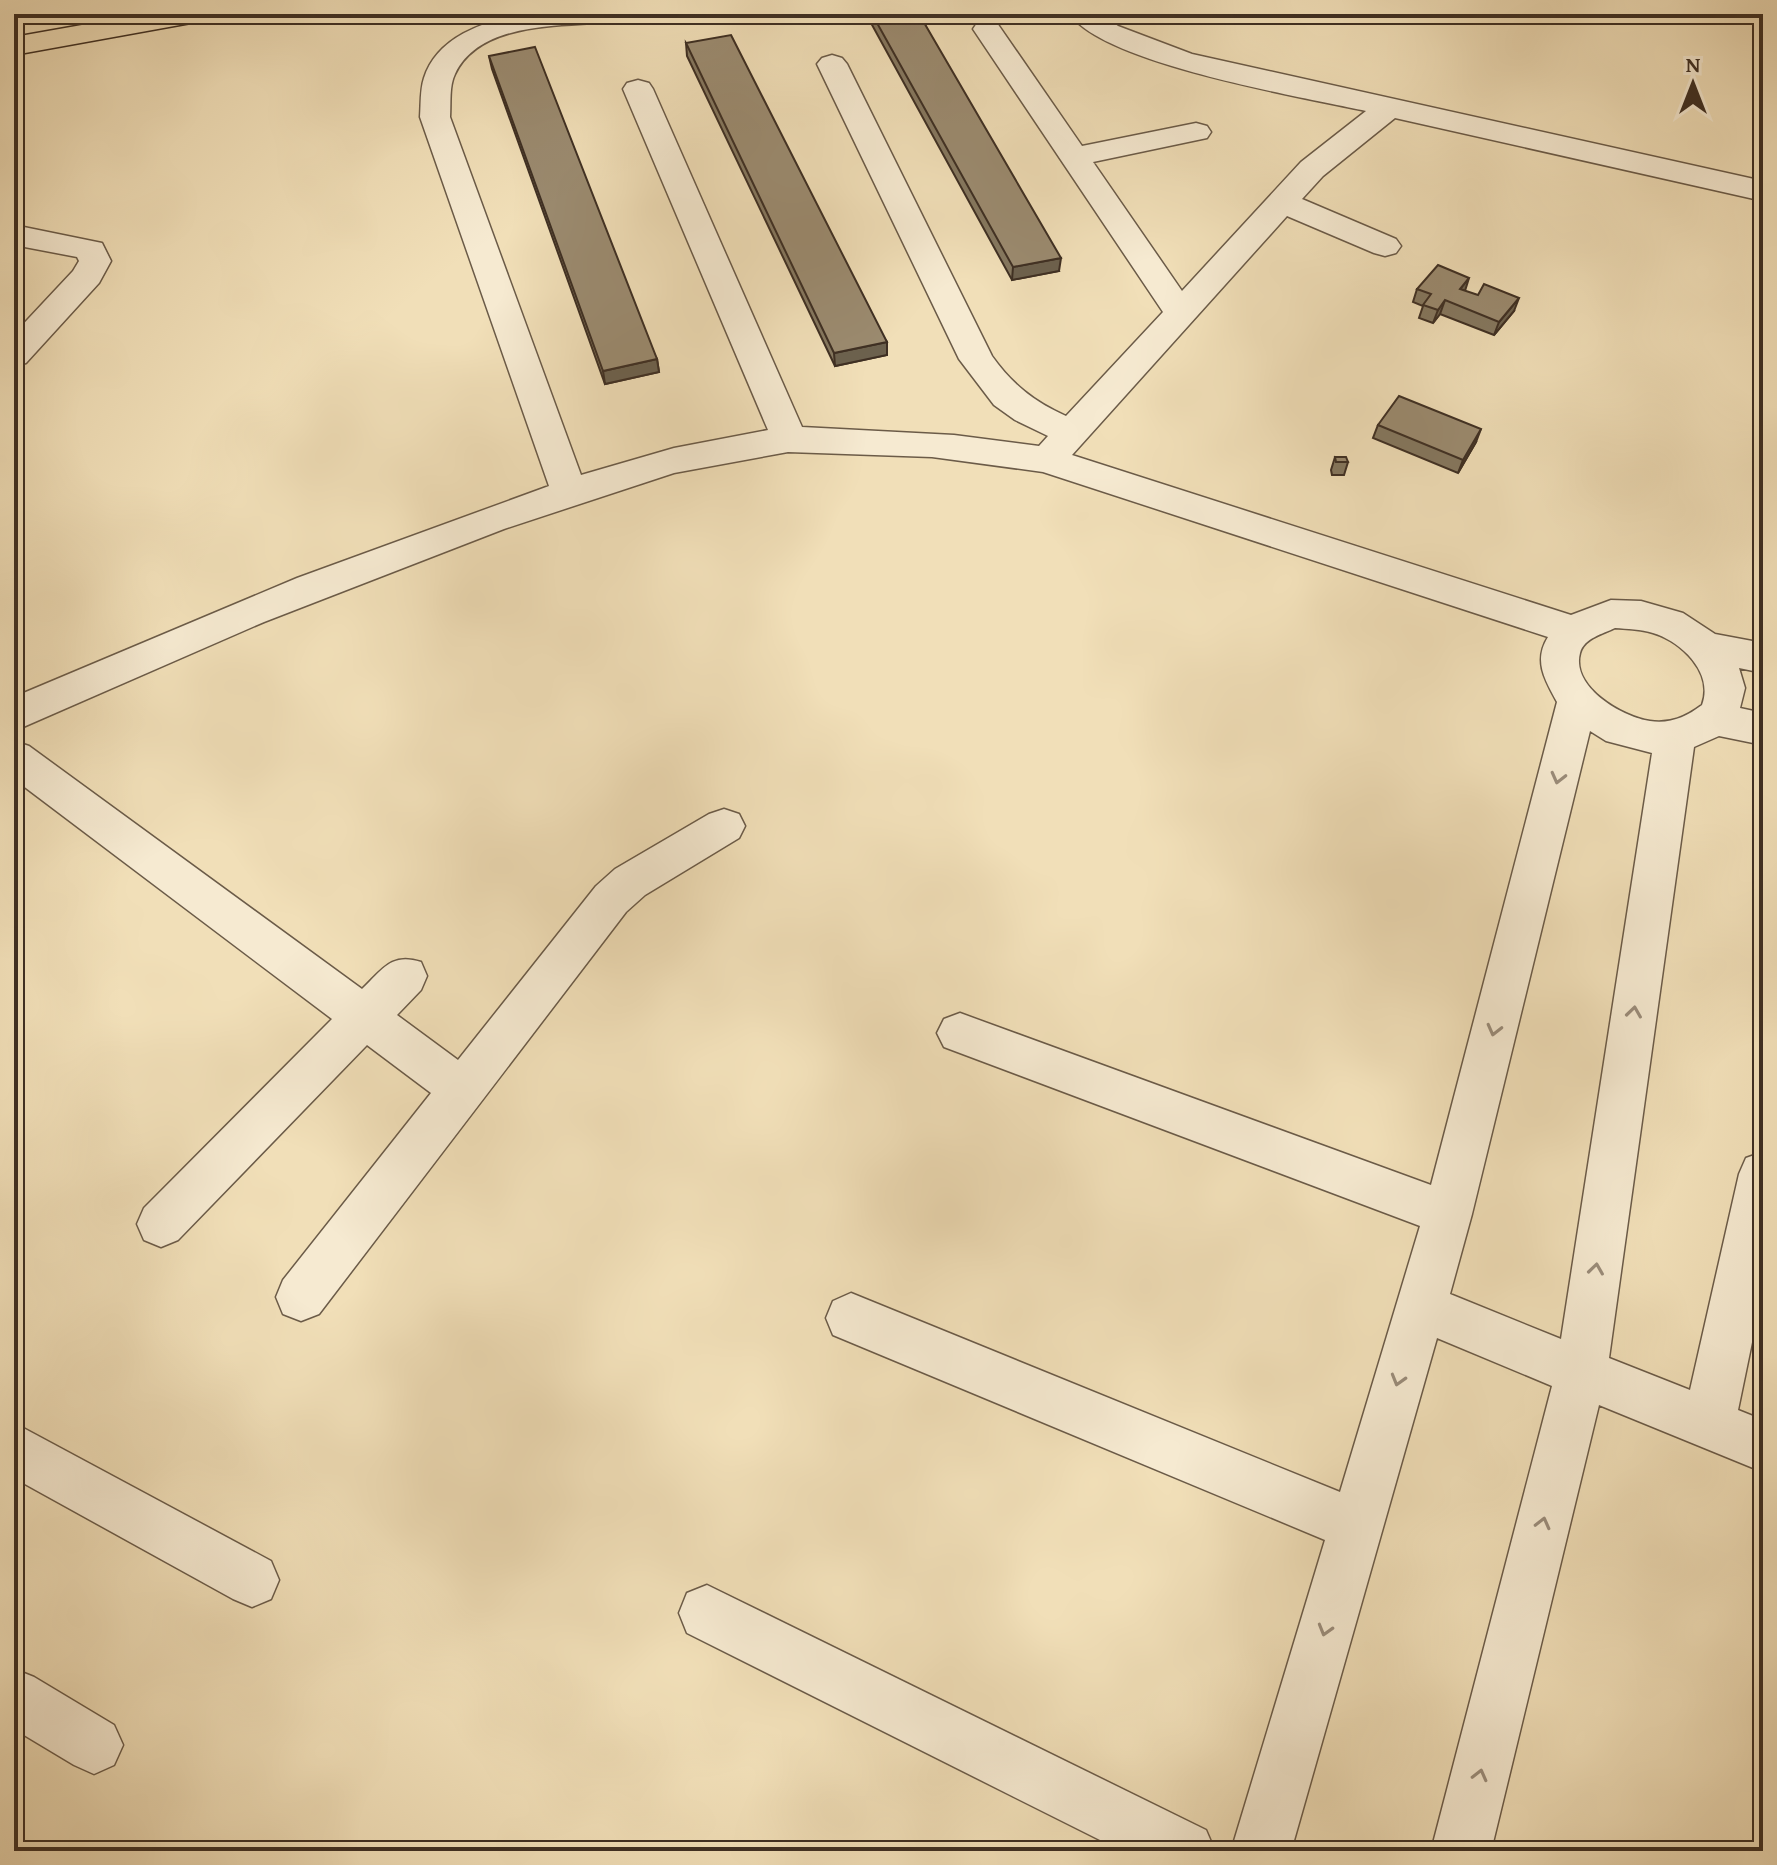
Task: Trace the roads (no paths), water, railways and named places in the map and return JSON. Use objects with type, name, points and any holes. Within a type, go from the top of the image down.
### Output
[{"type":"highway","points":[[14,46],[191,14]]},
{"type":"street","points":[[569,492],[435,117],[439,74],[464,43],[498,28],[596,14]]},
{"type":"street","points":[[1084,14],[1108,32],[1183,61],[1763,191]]},
{"type":"street","points":[[987,29],[1180,313]]},
{"type":"street","points":[[832,64],[969,345],[988,377],[1016,407],[1071,432]]},
{"type":"street","points":[[638,89],[790,440]]},
{"type":"street","points":[[1047,460],[1312,169],[1389,108]]},
{"type":"street","points":[[1074,157],[1196,132]]},
{"type":"street","points":[[1281,202],[1385,246]]},
{"type":"street","points":[[14,235],[91,250],[95,261],[87,276],[14,355]]},
{"type":"street","points":[[14,715],[148,653],[299,591],[569,492],[632,470],[698,453],[790,440],[942,444],[1047,460],[1572,630]]},
{"type":"street","points":[[1461,1851],[1582,1370],[1695,728],[1725,703],[1726,684],[1719,665],[1706,647],[1685,631],[1661,620],[1636,614],[1611,614],[1589,620],[1572,630],[1561,646],[1558,664],[1564,684],[1577,702],[1597,718],[1622,730],[1648,737],[1695,728],[1763,729]]},
{"type":"street","points":[[1706,647],[1763,658]]},
{"type":"street","points":[[1261,1851],[1448,1214],[1577,702]]},
{"type":"street","points":[[14,757],[463,1090]]},
{"type":"street","points":[[301,1297],[611,899],[630,882],[724,826]]},
{"type":"street","points":[[161,1224],[405,976]]},
{"type":"street","points":[[960,1033],[1448,1214]]},
{"type":"street","points":[[1709,1423],[1763,1174]]},
{"type":"street","points":[[1419,1306],[1763,1446]]},
{"type":"street","points":[[851,1318],[1356,1526]]},
{"type":"street","points":[[14,1449],[252,1580]]},
{"type":"street","points":[[707,1613],[1185,1851]]},
{"type":"street","points":[[14,1697],[94,1745]]}]
